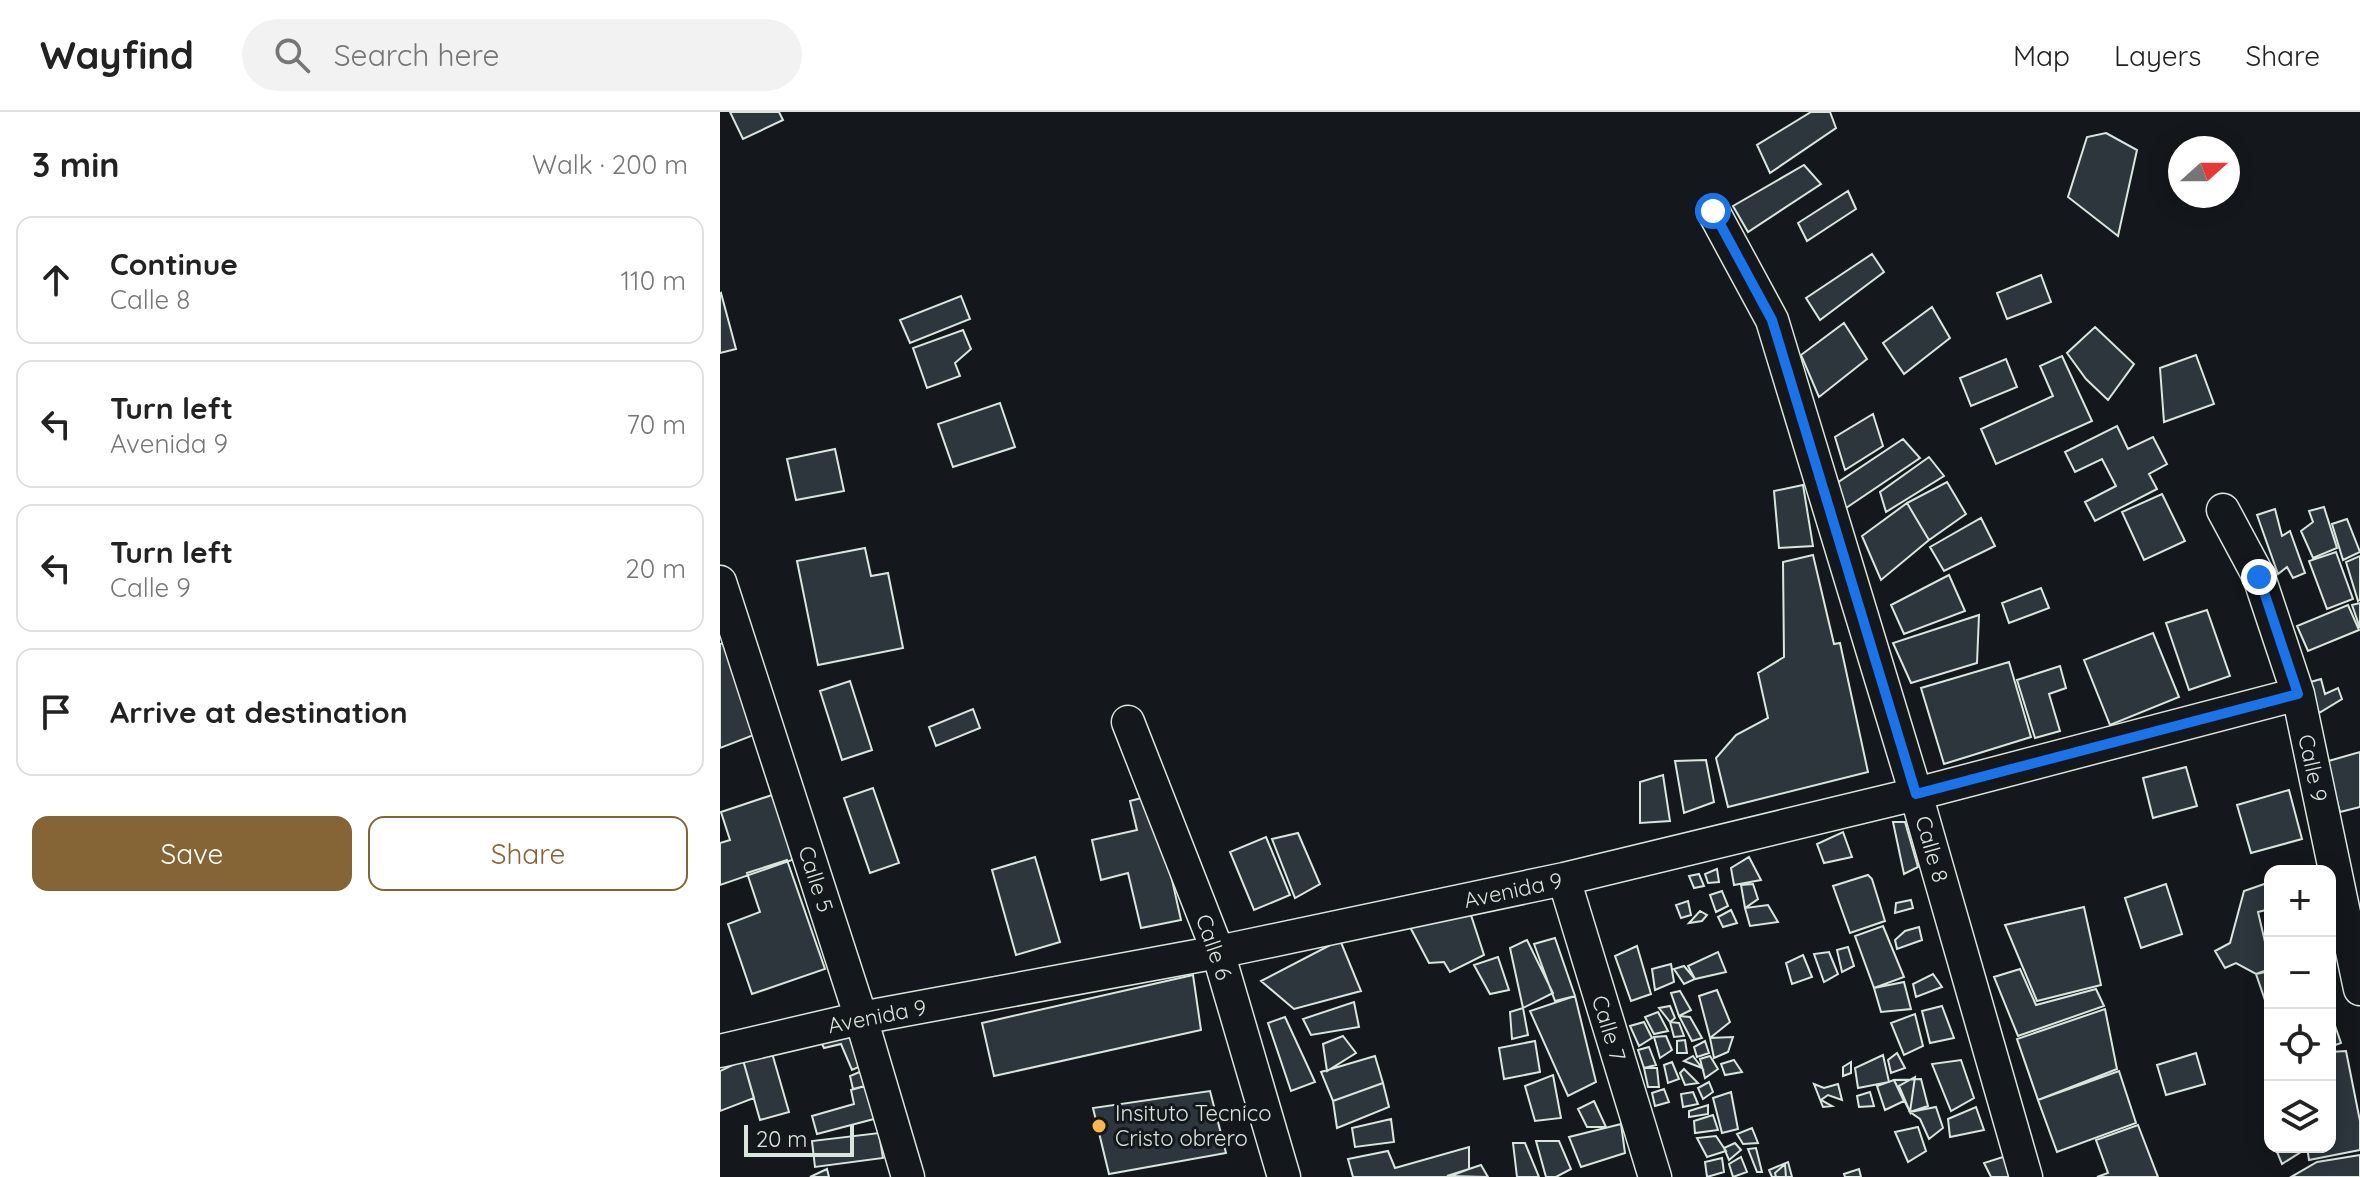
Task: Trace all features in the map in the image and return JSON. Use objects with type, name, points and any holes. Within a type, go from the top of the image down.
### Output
[{"type":"street","name":"Calle 8","points":[[1713,211],[1772,320],[1916,794],[2026,1177]]},
{"type":"street","name":"Calle 9","points":[[2223,510],[2259,577],[2298,694],[2360,989]]},
{"type":"street","name":"Calle 5","points":[[720,582],[861,1018],[908,1177]]},
{"type":"street","name":"Avenida 9","points":[[720,1051],[861,1018],[1218,952],[1564,879],[1916,794],[2298,694]]},
{"type":"street","name":"Calle 6","points":[[1128,722],[1218,952],[1284,1177]]},
{"type":"street","name":"Calle 7","points":[[1564,879],[1655,1177]]},
{"type":"building","points":[[730,112],[779,112],[783,120],[743,139]]},
{"type":"building","points":[[1811,112],[1830,112],[1836,128],[1770,173],[1757,145]]},
{"type":"building","points":[[2106,133],[2137,150],[2118,236],[2068,197],[2087,137]]},
{"type":"building","points":[[1804,165],[1821,184],[1748,232],[1733,206]]},
{"type":"building","points":[[1848,191],[1856,209],[1807,241],[1798,223]]},
{"type":"building","points":[[1872,254],[1884,272],[1820,320],[1806,298]]},
{"type":"building","points":[[2041,275],[2051,302],[2007,319],[1997,293]]},
{"type":"building","points":[[720,294],[736,349],[720,353]]},
{"type":"building","points":[[961,296],[970,319],[910,343],[900,320]]},
{"type":"building","points":[[1932,307],[1950,338],[1904,374],[1883,343]]},
{"type":"building","points":[[1844,323],[1867,359],[1819,397],[1801,355]]},
{"type":"building","points":[[2095,327],[2134,364],[2108,400],[2086,379],[2067,353]]},
{"type":"building","points":[[963,330],[971,349],[955,363],[960,376],[927,388],[913,348]]},
{"type":"building","points":[[2196,355],[2214,404],[2164,422],[2160,368]]},
{"type":"building","points":[[2062,356],[2092,421],[1996,464],[1981,429],[2053,396],[2040,366]]},
{"type":"building","points":[[2006,359],[2017,387],[1971,406],[1960,378]]},
{"type":"building","points":[[1000,403],[1015,447],[953,467],[938,424]]},
{"type":"building","points":[[1873,414],[1883,446],[1845,470],[1835,437]]},
{"type":"building","points":[[2117,426],[2128,449],[2153,437],[2167,464],[2149,474],[2157,489],[2095,521],[2085,502],[2116,486],[2102,459],[2075,472],[2065,452]]},
{"type":"building","points":[[1903,439],[1920,458],[1846,508],[1837,483]]},
{"type":"building","points":[[835,449],[844,491],[796,500],[787,459]]},
{"type":"building","points":[[1929,457],[1944,476],[1886,512],[1880,492]]},
{"type":"building","points":[[1947,482],[1966,514],[1929,540],[1907,503]]},
{"type":"building","points":[[1803,485],[1813,546],[1779,548],[1774,491]]},
{"type":"building","points":[[2162,494],[2185,541],[2144,560],[2122,512]]},
{"type":"building","points":[[1907,503],[1929,540],[1881,580],[1862,536]]},
{"type":"building","points":[[2324,507],[2337,548],[2313,558],[2301,531],[2313,522],[2309,511]]},
{"type":"building","points":[[2275,509],[2282,536],[2290,531],[2305,573],[2293,578],[2287,567],[2278,574],[2257,515]]},
{"type":"building","points":[[1981,518],[1995,546],[1944,571],[1930,547]]},
{"type":"building","points":[[2347,519],[2360,552],[2343,560],[2332,524]]},
{"type":"building","points":[[865,548],[871,576],[888,573],[903,648],[818,665],[797,561]]},
{"type":"building","points":[[2336,552],[2353,599],[2327,609],[2309,561]]},
{"type":"building","points":[[1813,555],[1834,644],[1840,643],[1868,772],[1728,807],[1716,758],[1736,735],[1768,718],[1758,673],[1784,657],[1783,562]]},
{"type":"building","points":[[2360,556],[2360,600],[2358,601],[2346,562]]},
{"type":"building","points":[[1949,575],[1965,611],[1904,634],[1891,605]]},
{"type":"building","points":[[2041,588],[2049,608],[2009,623],[2002,603]]},
{"type":"building","points":[[2360,603],[2360,628],[2352,605]]},
{"type":"building","points":[[2348,605],[2359,630],[2308,651],[2297,626]]},
{"type":"building","points":[[2207,610],[2230,676],[2189,690],[2166,623]]},
{"type":"building","points":[[1979,615],[1977,663],[1911,683],[1893,643]]},
{"type":"building","points":[[2153,633],[2179,697],[2110,725],[2084,660]]},
{"type":"building","points":[[724,643],[759,733],[720,748],[720,644]]},
{"type":"building","points":[[2009,662],[2031,737],[1944,764],[1921,688]]},
{"type":"building","points":[[2060,666],[2066,688],[2049,694],[2060,731],[2035,738],[2017,680]]},
{"type":"building","points":[[2321,679],[2325,694],[2338,688],[2342,699],[2319,713],[2307,683]]},
{"type":"building","points":[[850,681],[872,750],[842,760],[820,691]]},
{"type":"building","points":[[973,709],[980,728],[936,746],[929,727]]},
{"type":"building","points":[[2360,752],[2360,807],[2340,812],[2325,762]]},
{"type":"building","points":[[1706,760],[1714,802],[1684,813],[1675,761]]},
{"type":"building","points":[[2186,767],[2197,806],[2153,818],[2143,778]]},
{"type":"building","points":[[1663,775],[1670,821],[1640,823],[1640,782]]},
{"type":"building","points":[[873,788],[899,863],[870,873],[844,798]]},
{"type":"building","points":[[2289,790],[2302,839],[2251,853],[2237,805]]},
{"type":"building","points":[[772,795],[795,859],[720,885],[720,843],[730,840],[721,812]]},
{"type":"building","points":[[1153,795],[1181,920],[1141,928],[1128,873],[1101,880],[1092,840],[1137,830],[1130,801]]},
{"type":"building","points":[[1893,822],[1905,822],[1918,867],[1904,874]]},
{"type":"building","points":[[1843,832],[1852,857],[1824,863],[1817,844]]},
{"type":"building","points":[[1298,833],[1320,884],[1295,898],[1272,839]]},
{"type":"building","points":[[1266,837],[1290,895],[1254,910],[1230,852]]},
{"type":"building","points":[[1035,857],[1060,942],[1016,955],[992,870]]},
{"type":"building","points":[[1749,857],[1761,880],[1734,885],[1731,868]]},
{"type":"building","points":[[787,860],[825,969],[752,994],[728,924],[760,912],[747,873]]},
{"type":"building","points":[[1717,869],[1719,882],[1708,883],[1705,874]]},
{"type":"building","points":[[1699,874],[1704,886],[1694,888],[1689,876]]},
{"type":"building","points":[[1868,875],[1885,921],[1850,933],[1833,886]]},
{"type":"building","points":[[1753,884],[1758,899],[1745,908],[1741,885]]},
{"type":"building","points":[[2166,884],[2182,934],[2141,948],[2125,898]]},
{"type":"building","points":[[2264,884],[2264,910],[2258,912],[2264,938],[2264,971],[2256,974],[2236,963],[2225,968],[2215,951],[2230,943],[2244,891]]},
{"type":"building","points":[[1722,891],[1728,906],[1716,912],[1710,895]]},
{"type":"building","points":[[1911,900],[1913,908],[1895,913],[1896,903]]},
{"type":"building","points":[[1688,901],[1691,915],[1681,918],[1676,905]]},
{"type":"building","points":[[1768,905],[1778,922],[1750,926],[1745,908]]},
{"type":"building","points":[[2084,907],[2101,985],[2037,1001],[2005,925]]},
{"type":"building","points":[[1469,909],[1484,955],[1450,972],[1444,962],[1429,963],[1410,927]]},
{"type":"building","points":[[1731,910],[1737,923],[1723,927],[1718,917]]},
{"type":"building","points":[[1700,911],[1707,915],[1702,921],[1689,923]]},
{"type":"building","points":[[1883,926],[1904,977],[1874,988],[1855,936]]},
{"type":"building","points":[[1919,927],[1922,940],[1897,949],[1895,940],[1905,931]]},
{"type":"building","points":[[1555,938],[1575,996],[1555,1001],[1534,944]]},
{"type":"building","points":[[1340,940],[1361,991],[1294,1009],[1261,981]]},
{"type":"building","points":[[1527,940],[1553,993],[1523,1008],[1510,948]]},
{"type":"building","points":[[1637,946],[1651,994],[1631,1001],[1615,956]]},
{"type":"building","points":[[1848,947],[1854,966],[1842,972],[1837,950]]},
{"type":"building","points":[[1718,952],[1726,972],[1695,979],[1688,966]]},
{"type":"building","points":[[1829,952],[1838,974],[1824,982],[1814,954]]},
{"type":"building","points":[[1803,955],[1812,977],[1792,984],[1786,963]]},
{"type":"building","points":[[1498,957],[1509,990],[1490,994],[1474,965]]},
{"type":"building","points":[[1671,964],[1674,982],[1655,990],[1652,969]]},
{"type":"building","points":[[1684,966],[1695,979],[1684,984],[1674,969]]},
{"type":"building","points":[[2020,969],[2036,1005],[2096,989],[2104,1006],[2018,1036],[1994,977]]},
{"type":"building","points":[[2264,972],[2264,997],[2256,974]]},
{"type":"building","points":[[1933,974],[1942,987],[1916,997],[1913,984]]},
{"type":"building","points":[[1193,975],[1201,1030],[994,1076],[982,1023]]},
{"type":"building","points":[[1904,982],[1911,1009],[1881,1012],[1874,988]]},
{"type":"building","points":[[1717,990],[1730,1022],[1710,1038],[1699,996]]},
{"type":"building","points":[[1680,991],[1691,1010],[1679,1016],[1671,993]]},
{"type":"building","points":[[1575,996],[1596,1082],[1568,1096],[1530,1011]]},
{"type":"building","points":[[1354,1002],[1359,1027],[1311,1035],[1303,1019]]},
{"type":"building","points":[[1670,1006],[1675,1018],[1670,1022],[1659,1008]]},
{"type":"building","points":[[1942,1006],[1954,1038],[1930,1043],[1922,1011]]},
{"type":"building","points":[[1523,1008],[1528,1035],[1512,1039],[1510,1012]]},
{"type":"building","points":[[2105,1009],[2117,1069],[2038,1100],[2017,1039]]},
{"type":"building","points":[[1658,1012],[1668,1031],[1654,1034],[1645,1017]]},
{"type":"building","points":[[1915,1014],[1923,1046],[1904,1055],[1891,1023]]},
{"type":"building","points":[[1679,1016],[1690,1017],[1702,1038],[1692,1041]]},
{"type":"building","points":[[1285,1017],[1315,1082],[1291,1091],[1268,1023]]},
{"type":"building","points":[[1644,1022],[1652,1038],[1639,1046],[1630,1026]]},
{"type":"building","points":[[1670,1022],[1679,1023],[1684,1036],[1674,1037]]},
{"type":"building","points":[[2336,1029],[2341,1043],[2336,1045]]},
{"type":"building","points":[[839,1034],[854,1040],[863,1065],[852,1070],[841,1044],[824,1048],[819,1038]]},
{"type":"building","points":[[1343,1036],[1356,1053],[1327,1071],[1323,1044]]},
{"type":"building","points":[[1666,1036],[1672,1050],[1660,1058],[1654,1037]]},
{"type":"building","points":[[1733,1037],[1728,1052],[1714,1058],[1710,1038]]},
{"type":"building","points":[[1685,1040],[1687,1053],[1677,1053],[1677,1041]]},
{"type":"building","points":[[1535,1041],[1540,1072],[1504,1079],[1499,1048]]},
{"type":"building","points":[[1705,1041],[1709,1053],[1697,1057],[1694,1047]]},
{"type":"building","points":[[1649,1047],[1656,1065],[1644,1068],[1638,1050]]},
{"type":"building","points":[[2346,1051],[2360,1121],[2360,1150],[2309,1160],[2308,1153],[2336,1153],[2336,1052]]},
{"type":"building","points":[[772,1053],[789,1112],[760,1120],[743,1060]]},
{"type":"building","points":[[1897,1053],[1905,1068],[1891,1073],[1888,1060]]},
{"type":"building","points":[[2196,1053],[2205,1084],[2166,1095],[2157,1065]]},
{"type":"building","points":[[1883,1055],[1889,1082],[1858,1088],[1855,1068]]},
{"type":"building","points":[[1375,1056],[1383,1083],[1333,1101],[1321,1072]]},
{"type":"building","points":[[1693,1056],[1702,1068],[1684,1061]]},
{"type":"building","points":[[1710,1056],[1718,1069],[1705,1078],[1700,1059]]},
{"type":"building","points":[[743,1060],[754,1098],[720,1111],[720,1071]]},
{"type":"building","points":[[1734,1060],[1742,1072],[1725,1075],[1721,1064]]},
{"type":"building","points":[[1961,1060],[1974,1098],[1951,1111],[1932,1064]]},
{"type":"building","points":[[1672,1062],[1679,1079],[1668,1083],[1664,1065]]},
{"type":"building","points":[[1851,1062],[1851,1073],[1843,1076],[1843,1067]]},
{"type":"building","points":[[1644,1068],[1657,1068],[1659,1087],[1648,1087]]},
{"type":"building","points":[[1684,1069],[1698,1083],[1685,1085],[1680,1073]]},
{"type":"building","points":[[862,1071],[865,1086],[853,1089],[850,1076]]},
{"type":"building","points":[[2119,1071],[2136,1123],[2057,1152],[2038,1100]]},
{"type":"building","points":[[1553,1075],[1561,1118],[1535,1121],[1525,1086]]},
{"type":"building","points":[[1915,1077],[1910,1112],[1899,1086]]},
{"type":"building","points":[[1921,1079],[1928,1106],[1910,1112],[1894,1080]]},
{"type":"building","points":[[1894,1080],[1904,1101],[1885,1110],[1877,1086]]},
{"type":"building","points":[[1709,1082],[1713,1092],[1703,1099],[1698,1088]]},
{"type":"building","points":[[1383,1083],[1389,1107],[1337,1128],[1333,1101]]},
{"type":"building","points":[[1814,1084],[1824,1088],[1838,1084],[1842,1100],[1828,1095],[1821,1100],[1832,1106],[1823,1107]]},
{"type":"building","points":[[865,1086],[874,1119],[817,1134],[812,1116],[854,1104],[851,1090]]},
{"type":"building","points":[[1664,1089],[1669,1102],[1655,1106],[1652,1093]]},
{"type":"building","points":[[1210,1091],[1226,1153],[1109,1174],[1093,1108]]},
{"type":"building","points":[[1693,1092],[1698,1104],[1683,1107],[1681,1094]]},
{"type":"building","points":[[1731,1092],[1738,1129],[1722,1133],[1713,1098]]},
{"type":"building","points":[[1870,1092],[1874,1106],[1859,1107],[1857,1096]]},
{"type":"building","points":[[1594,1101],[1606,1127],[1587,1127],[1578,1109]]},
{"type":"building","points":[[1708,1105],[1708,1114],[1689,1117],[1689,1111]]},
{"type":"building","points":[[1936,1107],[1943,1128],[1929,1139],[1920,1119],[1910,1112]]},
{"type":"building","points":[[1976,1107],[1984,1130],[1950,1137],[1948,1119]]},
{"type":"building","points":[[1713,1115],[1718,1130],[1695,1133],[1694,1121]]},
{"type":"building","points":[[1391,1119],[1394,1142],[1355,1147],[1352,1128]]},
{"type":"building","points":[[1621,1124],[1625,1153],[1581,1167],[1569,1137]]},
{"type":"building","points":[[2138,1125],[2158,1177],[2097,1177],[2108,1173],[2096,1140]]},
{"type":"building","points":[[1918,1127],[1926,1151],[1908,1162],[1895,1132]]},
{"type":"building","points":[[1752,1128],[1758,1143],[1743,1144],[1737,1134]]},
{"type":"building","points":[[879,1133],[883,1158],[815,1167],[812,1141]]},
{"type":"building","points":[[1716,1136],[1726,1151],[1707,1157],[1697,1138]]},
{"type":"building","points":[[1536,1141],[1559,1141],[1571,1169],[1556,1177],[1546,1177]]},
{"type":"building","points":[[1513,1143],[1525,1143],[1539,1177],[1517,1177]]},
{"type":"building","points":[[1735,1143],[1741,1150],[1729,1160],[1724,1148]]},
{"type":"building","points":[[1469,1147],[1469,1169],[1448,1177],[1353,1177],[1348,1159],[1388,1151],[1395,1168]]},
{"type":"building","points":[[1756,1148],[1762,1172],[1757,1172],[1748,1149]]},
{"type":"building","points":[[2277,1153],[2299,1153],[2282,1164]]},
{"type":"building","points":[[2360,1155],[2360,1177],[2291,1177],[2317,1162]]},
{"type":"building","points":[[2006,1156],[2013,1177],[1991,1177],[1984,1163]]},
{"type":"building","points":[[1741,1157],[1747,1172],[1733,1177],[1729,1164]]},
{"type":"building","points":[[1722,1158],[1724,1172],[1707,1177],[1705,1162]]},
{"type":"building","points":[[1788,1162],[1792,1177],[1772,1177],[1769,1170]]},
{"type":"building","points":[[1785,1164],[1786,1177],[1776,1177],[1775,1173]]},
{"type":"building","points":[[1481,1165],[1488,1177],[1447,1176],[1469,1169]]},
{"type":"building","points":[[827,1169],[829,1177],[810,1177]]},
{"type":"building","points":[[1859,1169],[1861,1177],[1845,1177],[1844,1174]]},
{"type":"place","name":"Insituto Tecnico Cristo obrero","points":[[1099,1126]]},
{"type":"route","points":[[1713,211],[1772,320],[1916,794],[2298,694],[2259,577]]}]
